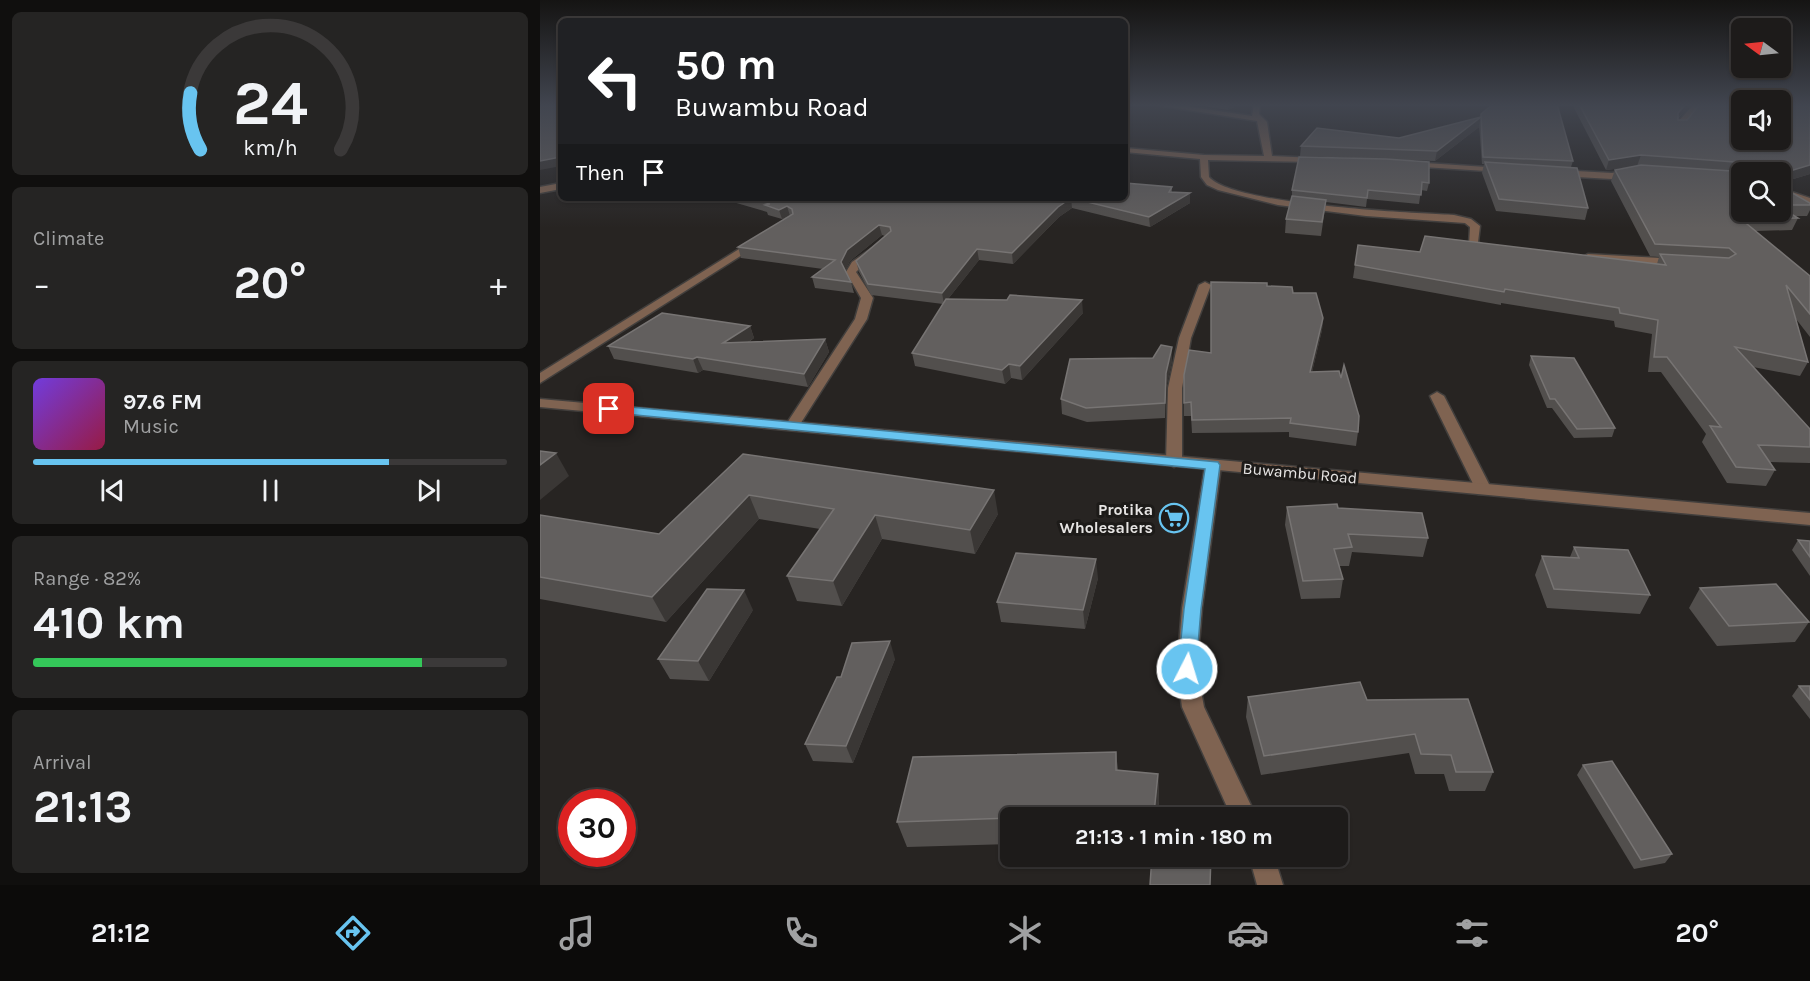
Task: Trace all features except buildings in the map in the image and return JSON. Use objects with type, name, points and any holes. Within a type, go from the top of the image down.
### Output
[{"type":"street","points":[[1266,145],[1268,159]]},
{"type":"street","points":[[1128,150],[1204,157],[1323,161]]},
{"type":"street","points":[[1204,157],[1204,177],[1209,184],[1221,188],[1303,206],[1468,221],[1475,226],[1473,243],[1483,249],[1502,253]]},
{"type":"street","points":[[1397,164],[1509,170]]},
{"type":"street","points":[[1553,172],[1612,176],[1637,171]]},
{"type":"street","points":[[540,190],[558,187]]},
{"type":"street","points":[[1791,195],[1810,201]]},
{"type":"street","points":[[540,379],[763,238]]},
{"type":"street","points":[[792,426],[861,319],[867,298],[851,272],[856,264],[879,246]]},
{"type":"street","points":[[1576,257],[1692,263]]},
{"type":"street","points":[[1174,462],[1175,388],[1185,338],[1205,285]]},
{"type":"street","points":[[1437,396],[1484,490]]},
{"type":"street","name":"Buwambu Road","points":[[540,403],[1810,519]]},
{"type":"street","points":[[1213,465],[1192,609],[1187,669],[1193,707],[1240,807]]},
{"type":"street","points":[[1264,867],[1270,885]]},
{"type":"place","name":"Protika Wholesalers","points":[[1174,518]]},
{"type":"route","points":[[609,409],[1213,465],[1192,609],[1187,669]]}]
